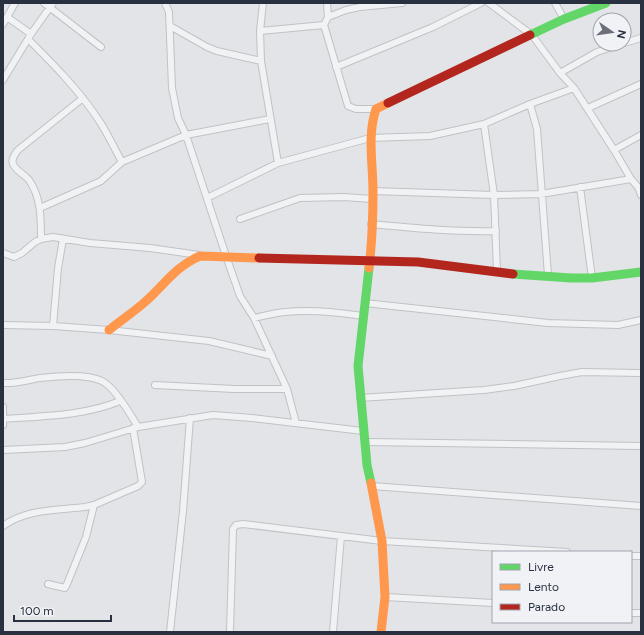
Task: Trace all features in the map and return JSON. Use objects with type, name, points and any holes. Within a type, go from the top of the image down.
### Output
[{"type":"street","points":[[165,3],[169,12],[172,88],[178,118],[186,135],[240,296],[254,318],[287,389],[296,423]]},
{"type":"street","points":[[264,3],[260,31],[261,61],[278,163]]},
{"type":"street","points":[[327,3],[328,17],[324,25],[348,106],[356,109],[376,109],[564,19],[606,3]]},
{"type":"street","points":[[328,17],[346,10],[360,7],[402,3]]},
{"type":"street","points":[[336,68],[433,27],[481,3]]},
{"type":"street","points":[[490,3],[532,35],[560,73],[574,88],[588,108],[631,180],[639,186],[641,195]]},
{"type":"street","points":[[556,3],[564,19]]},
{"type":"street","points":[[3,24],[13,4]]},
{"type":"street","points":[[3,80],[49,4],[101,47]]},
{"type":"street","points":[[7,17],[30,36],[83,98],[98,119],[122,162]]},
{"type":"street","points":[[260,31],[324,25]]},
{"type":"street","points":[[170,26],[207,48],[261,61]]},
{"type":"street","points":[[560,73],[597,52]]},
{"type":"street","points":[[588,108],[641,84]]},
{"type":"street","points":[[207,198],[278,163],[370,138],[430,136],[484,124],[530,104],[574,88]]},
{"type":"street","points":[[41,239],[40,208],[37,196],[31,184],[13,164],[15,154],[83,98]]},
{"type":"street","points":[[530,104],[537,129],[548,275]]},
{"type":"street","points":[[376,109],[370,138],[373,195],[370,261],[358,366],[367,466],[382,541],[385,597],[382,632]]},
{"type":"street","points":[[40,208],[101,181],[122,162],[186,135],[270,119]]},
{"type":"street","points":[[484,124],[494,195],[497,272]]},
{"type":"street","points":[[614,150],[641,135]]},
{"type":"street","points":[[240,219],[300,198],[373,195],[542,194],[631,180]]},
{"type":"street","points":[[580,187],[592,278]]},
{"type":"street","points":[[371,224],[467,232],[496,231]]},
{"type":"street","points":[[3,253],[14,258],[35,242],[41,239],[53,237],[90,243],[150,248],[200,256],[418,262],[516,274],[548,275],[571,278],[592,278],[641,272]]},
{"type":"street","points":[[53,326],[58,268],[63,239]]},
{"type":"street","points":[[109,330],[146,300],[166,278],[190,259],[200,256]]},
{"type":"street","points":[[365,303],[548,323],[618,325],[641,320]]},
{"type":"street","points":[[254,318],[285,312],[302,311],[336,312],[363,316]]},
{"type":"street","points":[[3,325],[53,326],[109,330],[209,341],[272,356]]},
{"type":"street","points":[[360,398],[484,390],[514,386],[582,372],[641,373]]},
{"type":"street","points":[[3,383],[11,384],[39,378],[59,376],[90,377],[102,381],[111,388],[129,412],[135,428],[142,482],[142,484],[138,486],[94,505],[24,515],[3,525]]},
{"type":"street","points":[[155,385],[234,389],[287,389]]},
{"type":"street","points":[[3,420],[65,414],[106,407],[120,401]]},
{"type":"street","points":[[3,407],[3,425]]},
{"type":"street","points":[[3,450],[65,447],[85,443],[135,428],[213,415],[364,431]]},
{"type":"street","points":[[170,632],[183,510],[190,418]]},
{"type":"street","points":[[365,442],[641,446]]},
{"type":"street","points":[[372,486],[641,506]]},
{"type":"street","points":[[48,584],[65,588],[68,584],[86,537],[94,505]]},
{"type":"street","points":[[230,632],[233,529],[236,525],[243,524],[382,541],[550,551]]},
{"type":"street","points":[[333,632],[341,536]]},
{"type":"street","points":[[385,597],[492,604]]},
{"type":"traffic: fast","points":[[530,35],[564,19],[606,3]]},
{"type":"traffic: fast","points":[[369,268],[358,366],[367,465],[371,483]]},
{"type":"traffic: fast","points":[[513,274],[592,278],[641,272]]},
{"type":"traffic: slow","points":[[369,268],[373,210],[371,150],[373,119],[376,109],[388,103]]},
{"type":"traffic: slow","points":[[109,330],[153,295],[177,270],[200,256],[259,258]]},
{"type":"traffic: slow","points":[[371,483],[382,541],[385,597],[381,632]]},
{"type":"traffic: jam","points":[[388,103],[530,35]]},
{"type":"traffic: jam","points":[[259,258],[418,262],[513,274]]}]
